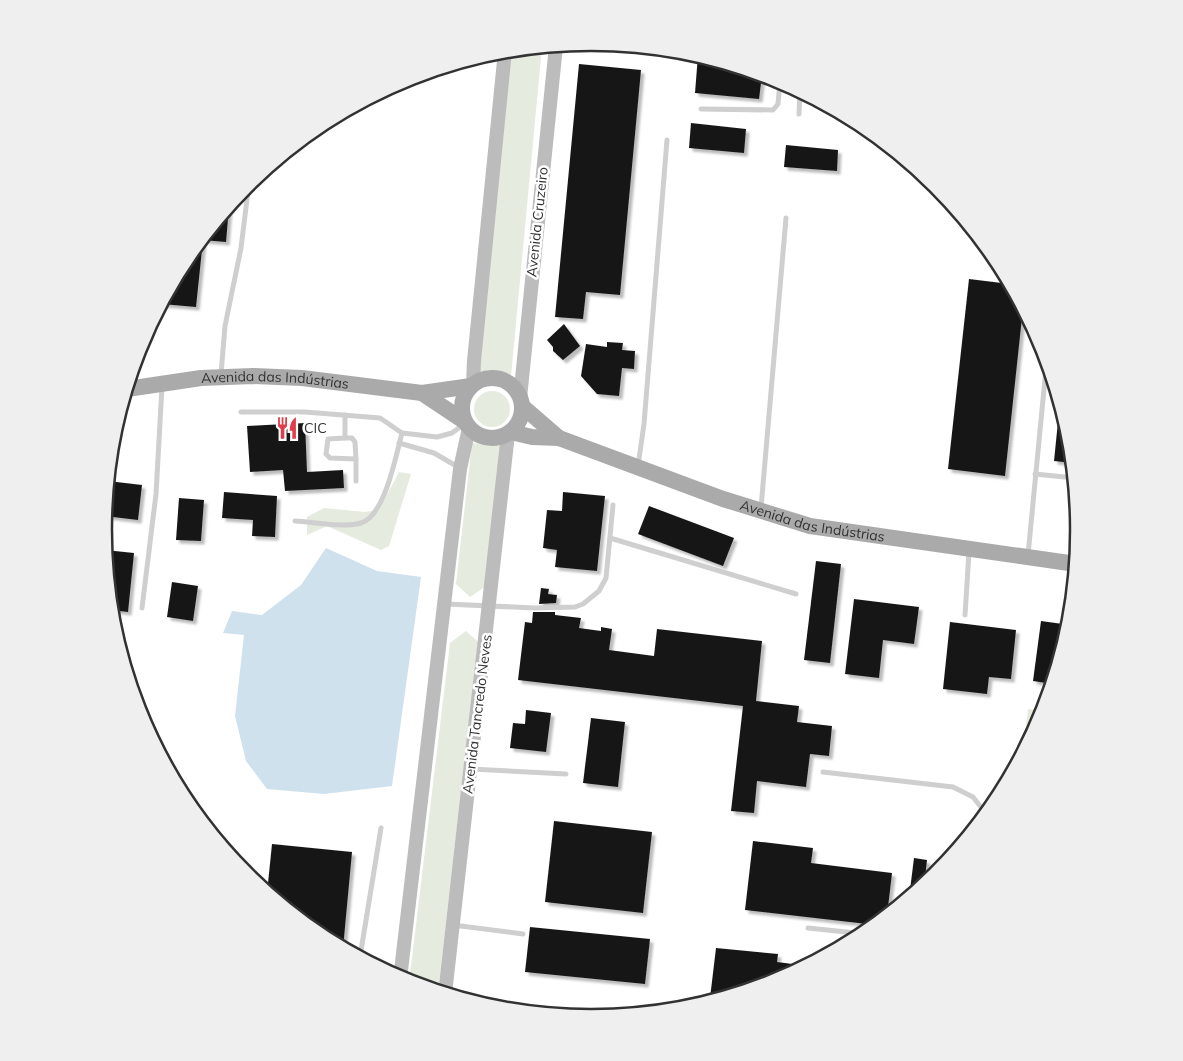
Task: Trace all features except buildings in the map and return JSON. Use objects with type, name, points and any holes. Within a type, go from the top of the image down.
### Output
[{"type":"main road","name":"Avenida Cruzeiro","points":[[521,402],[555,52]]},
{"type":"main road","points":[[401,970],[466,424],[462,402],[472,385],[504,59]]},
{"type":"main road","name":"Avenida das Indústrias","points":[[134,388],[221,377],[253,376],[302,378],[422,393]]},
{"type":"main road","points":[[422,393],[472,385],[489,378],[499,379],[508,383],[521,402],[559,438]]},
{"type":"main road","points":[[422,393],[483,437],[491,438],[510,433],[532,437],[559,438]]},
{"type":"main road","points":[[510,433],[518,422],[521,402]]},
{"type":"main road","name":"Avenida Tancredo Neves","points":[[446,987],[510,433]]},
{"type":"main road","name":"Avenida das Indústrias","points":[[559,438],[638,469],[810,526],[1070,563]]},
{"type":"lane","points":[[701,108],[773,110],[778,104],[779,90]]},
{"type":"lane","points":[[799,114],[800,99]]},
{"type":"lane","points":[[638,469],[644,424],[666,140]]},
{"type":"lane","points":[[221,377],[225,326],[241,248],[247,198]]},
{"type":"lane","points":[[761,511],[786,218]]},
{"type":"lane","points":[[1028,558],[1045,376]]},
{"type":"lane","points":[[142,608],[156,494],[162,384]]},
{"type":"lane","points":[[241,412],[380,418],[402,433],[444,436],[466,424]]},
{"type":"lane","points":[[344,438],[345,415]]},
{"type":"lane","points":[[295,521],[352,524],[363,523],[371,517],[390,478],[402,433]]},
{"type":"lane","points":[[356,458],[327,456],[328,439],[352,438],[355,442],[356,458],[356,481]]},
{"type":"lane","points":[[400,443],[434,453],[460,469]]},
{"type":"lane","points":[[1035,474],[1068,477]]},
{"type":"lane","points":[[446,604],[490,608],[575,607],[583,604],[604,584],[613,505]]},
{"type":"lane","points":[[610,538],[796,594]]},
{"type":"lane","points":[[965,615],[969,549]]},
{"type":"lane","points":[[471,769],[566,774]]},
{"type":"lane","points":[[822,772],[953,787],[974,796],[982,808]]},
{"type":"lane","points":[[361,951],[381,828]]},
{"type":"lane","points":[[453,925],[523,934]]},
{"type":"lane","points":[[808,928],[852,933]]},
{"type":"shaded area","points":[[541,54],[511,376],[478,372],[511,58]]},
{"type":"shaded area","points":[[492,391],[499,392],[505,396],[509,402],[509,416],[505,422],[499,426],[492,427],[485,426],[479,422],[475,416],[474,409],[475,402],[479,396],[485,392]]},
{"type":"shaded area","points":[[472,443],[502,446],[486,586],[470,597],[456,584]]},
{"type":"shaded area","points":[[399,472],[411,474],[389,546],[381,550],[327,526],[307,535],[307,517],[324,508],[365,512],[379,510]]},
{"type":"shaded area","points":[[466,631],[478,642],[439,985],[410,974],[450,643]]},
{"type":"shaded area","points":[[1028,709],[1036,710],[1034,714],[1025,733]]},
{"type":"water","points":[[326,548],[377,571],[421,577],[392,786],[324,794],[267,789],[246,761],[235,716],[244,635],[223,633],[232,611],[262,615],[301,585]]},
{"type":"place","name":"CIC","points":[[287,428]]}]
